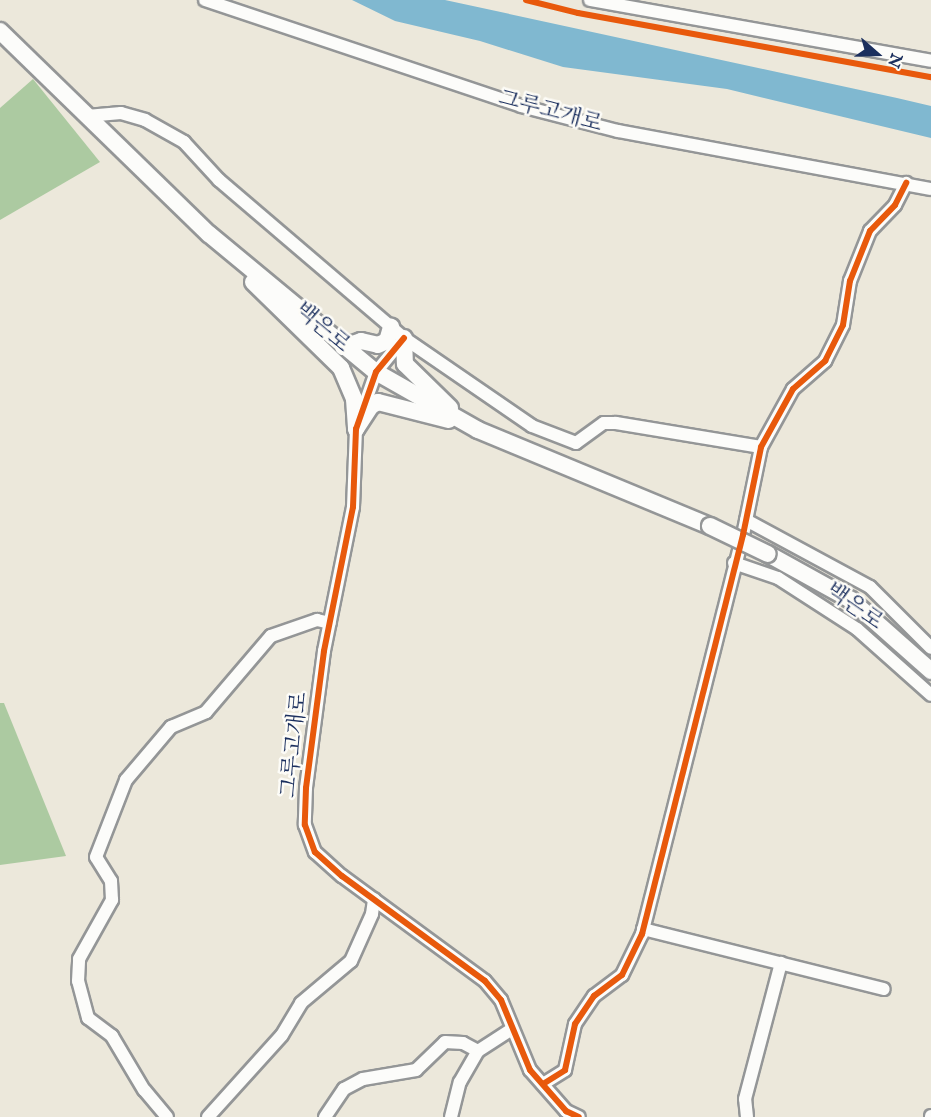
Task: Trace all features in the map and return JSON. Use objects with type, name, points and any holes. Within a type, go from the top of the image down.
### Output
[{"type":"main road","name":"백은로","points":[[0,31],[209,234],[375,372],[468,425],[710,526],[768,554],[850,600],[931,671]]},
{"type":"main road","points":[[209,234],[264,295],[341,368],[354,399],[356,429]]},
{"type":"main road","points":[[343,347],[361,341],[378,345],[398,333],[405,364],[409,371],[468,425]]},
{"type":"main road","points":[[356,429],[371,406],[378,402],[468,425]]},
{"type":"street","name":"그루고개로","points":[[205,0],[521,106],[618,130],[931,189]]},
{"type":"street","points":[[590,0],[931,61]]},
{"type":"street","points":[[87,116],[121,113],[184,142],[219,180],[398,333],[531,426],[563,441],[576,443],[604,423],[616,423],[761,447]]},
{"type":"street","points":[[543,1084],[565,1070],[575,1024],[594,996],[622,975],[643,929],[734,562],[743,535],[761,447],[793,389],[825,361],[843,325],[850,281],[870,231],[895,205],[906,183]]},
{"type":"street","points":[[375,372],[398,333]]},
{"type":"street","name":"그루고개로","points":[[375,372],[356,429],[353,507],[330,622],[308,777],[305,825],[315,852],[485,981],[501,1000],[530,1070],[566,1111],[579,1117]]},
{"type":"street","points":[[746,520],[870,586],[931,648]]},
{"type":"street","points":[[734,562],[778,578],[857,629],[931,695]]},
{"type":"street","points":[[167,1117],[144,1090],[112,1036],[88,1018],[78,981],[78,959],[112,900],[111,881],[96,857],[126,780],[171,727],[206,712],[271,636],[317,620],[330,622]]},
{"type":"street","points":[[208,1117],[282,1035],[301,1003],[351,961],[372,914],[374,899]]},
{"type":"street","points":[[643,929],[884,989]]},
{"type":"street","points":[[747,1117],[745,1099],[782,963]]},
{"type":"street","points":[[451,1117],[460,1082],[478,1051],[512,1029]]},
{"type":"street","points":[[325,1117],[344,1089],[363,1079],[416,1070],[445,1042],[463,1042],[478,1051]]},
{"type":"green space","points":[[33,79],[100,162],[0,220],[0,108]]},
{"type":"green space","points":[[0,703],[4,703],[66,856],[0,865]]},
{"type":"water","points":[[352,0],[445,0],[931,106],[931,138],[727,89],[563,67],[480,41],[395,21]]},
{"type":"cycle path","points":[[526,0],[578,13],[931,77]]},
{"type":"cycle path","points":[[543,1084],[565,1070],[575,1024],[594,996],[622,975],[642,934],[743,535],[761,447],[793,389],[825,361],[843,325],[850,281],[870,231],[895,205],[906,183]]},
{"type":"cycle path","points":[[404,338],[376,372],[356,429],[353,507],[324,651],[306,788],[305,825],[315,852],[342,876],[485,981],[501,1000],[530,1070],[566,1111],[579,1117]]}]
